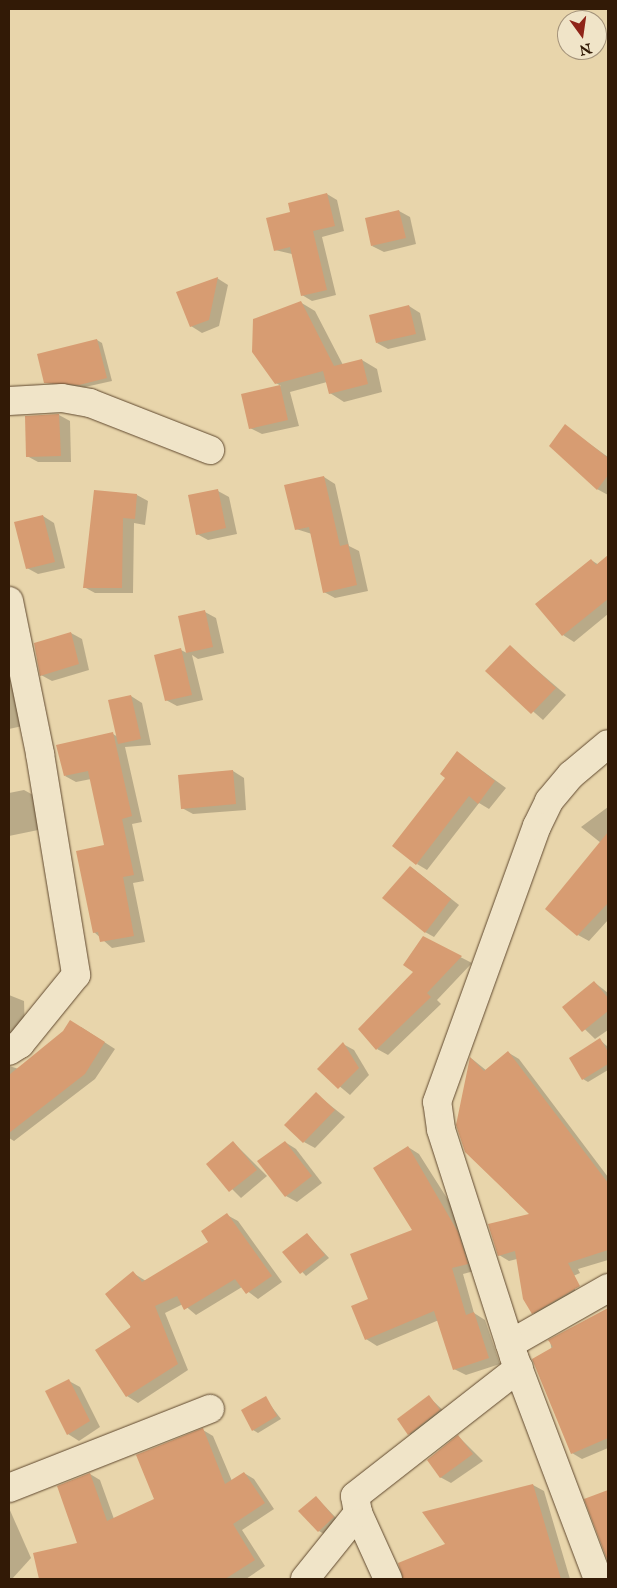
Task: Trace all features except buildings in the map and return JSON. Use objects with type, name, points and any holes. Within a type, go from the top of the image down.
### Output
[{"type":"street","points":[[9,400],[62,398],[90,403],[210,450]]},
{"type":"street","points":[[9,611],[40,754],[76,975],[20,1044],[9,1051]]},
{"type":"street","points":[[598,1579],[514,1356],[441,1129],[437,1102],[541,818],[572,774],[608,744]]},
{"type":"street","points":[[388,1579],[358,1513],[355,1496],[360,1489],[514,1356],[608,1288]]},
{"type":"street","points":[[9,1488],[210,1409]]},
{"type":"street","points":[[305,1579],[358,1513]]}]
